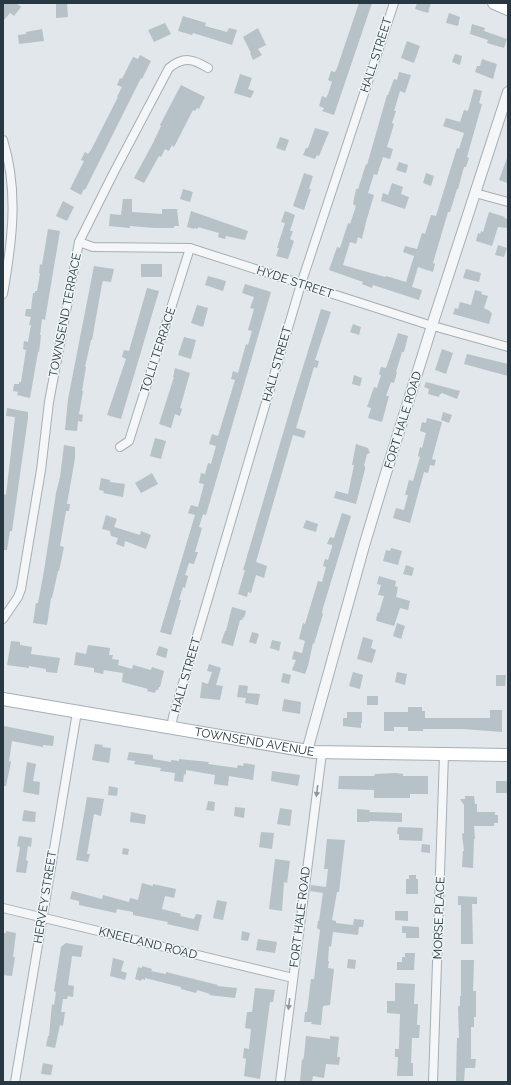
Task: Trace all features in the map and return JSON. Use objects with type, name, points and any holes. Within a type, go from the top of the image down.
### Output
[{"type":"main road","points":[[494,3],[508,9]]},
{"type":"main road","name":"TOWNSEND AVENUE","points":[[3,699],[322,753],[508,755]]},
{"type":"street","name":"HALL STREET","points":[[171,728],[301,284],[394,3]]},
{"type":"street","name":"TOWNSEND TERRACE","points":[[3,619],[18,597],[21,589],[41,470],[50,395],[79,242],[109,181],[169,68],[176,62],[188,60],[197,62],[208,68]]},
{"type":"street","name":"FORT HALE ROAD","points":[[307,751],[367,538],[432,326],[508,92]]},
{"type":"street","points":[[3,140],[7,152],[9,167],[13,217],[10,255],[3,294]]},
{"type":"street","points":[[475,193],[508,202]]},
{"type":"street","name":"HYDE STREET","points":[[79,242],[93,246],[190,248],[432,326],[508,347]]},
{"type":"street","name":"TOLLI TERRACE","points":[[120,447],[129,441],[190,248]]},
{"type":"street","name":"HERVEY STREET","points":[[15,1082],[76,712]]},
{"type":"street","name":"FORT HALE ROAD","points":[[280,1082],[322,753]]},
{"type":"street","name":"MORSE PLACE","points":[[433,1082],[444,754]]},
{"type":"street","name":"KNEELAND ROAD","points":[[3,908],[293,978]]},
{"type":"building","points":[[3,3],[16,3],[21,7],[14,16],[10,13],[3,21]]},
{"type":"building","points":[[56,3],[67,3],[68,17],[56,18]]},
{"type":"building","points":[[359,3],[372,3],[334,115],[322,111],[324,108],[319,106],[322,96],[326,98],[328,94],[332,82],[328,80],[331,71],[335,72],[337,68]]},
{"type":"building","points":[[417,3],[431,3],[428,13],[415,9]]},
{"type":"building","points":[[449,13],[460,17],[458,26],[446,23]]},
{"type":"building","points":[[183,16],[206,23],[205,26],[227,32],[229,28],[237,30],[232,45],[193,33],[192,35],[178,31]]},
{"type":"building","points":[[165,23],[171,34],[154,42],[148,30]]},
{"type":"building","points":[[472,24],[485,28],[484,31],[507,39],[504,48],[487,43],[488,40],[470,34]]},
{"type":"building","points":[[258,28],[266,45],[258,49],[262,55],[253,60],[243,37]]},
{"type":"building","points":[[42,29],[44,41],[19,44],[18,35]]},
{"type":"building","points":[[407,41],[420,46],[414,63],[401,58]]},
{"type":"building","points":[[455,54],[462,56],[460,65],[452,62]]},
{"type":"building","points":[[140,55],[151,61],[85,190],[84,189],[81,195],[70,189],[84,161],[81,160],[85,152],[88,154],[91,150],[118,97],[122,87],[117,85],[120,78],[122,79],[133,57],[138,59]]},
{"type":"building","points":[[482,59],[497,64],[493,79],[475,72],[477,66],[480,66]]},
{"type":"building","points":[[399,72],[411,75],[405,93],[400,91],[394,111],[396,111],[392,123],[394,124],[387,147],[393,149],[390,159],[383,157],[377,175],[374,174],[368,193],[374,195],[362,239],[358,237],[356,244],[350,242],[343,265],[406,282],[414,256],[403,252],[405,246],[417,249],[422,233],[425,234],[431,215],[436,216],[457,148],[459,149],[464,133],[443,126],[446,118],[460,122],[464,110],[468,111],[474,89],[482,91],[479,103],[482,104],[467,157],[469,158],[466,167],[464,167],[450,212],[448,212],[433,263],[435,264],[433,272],[418,267],[412,287],[422,290],[419,300],[373,285],[372,288],[362,284],[363,282],[329,270],[337,247],[340,248],[348,223],[350,224],[356,206],[353,204],[356,189],[358,189],[366,164],[367,165],[387,95],[394,79],[397,80]]},
{"type":"building","points":[[240,74],[252,78],[248,89],[254,91],[251,98],[234,93]]},
{"type":"building","points":[[181,85],[205,97],[199,109],[197,108],[195,111],[193,110],[174,147],[172,145],[169,151],[165,149],[161,157],[159,156],[144,183],[134,178]]},
{"type":"building","points":[[315,128],[329,132],[319,156],[317,155],[315,159],[303,155],[306,148],[308,148]]},
{"type":"building","points":[[280,137],[289,140],[285,151],[276,148]]},
{"type":"building","points":[[507,158],[508,178],[507,183],[499,180]]},
{"type":"building","points":[[399,162],[408,165],[406,173],[396,170]]},
{"type":"building","points":[[304,173],[313,176],[309,189],[311,189],[304,210],[293,206]]},
{"type":"building","points":[[426,173],[434,176],[431,186],[423,183]]},
{"type":"building","points":[[392,183],[403,187],[401,194],[409,197],[405,209],[381,201],[383,193],[388,195]]},
{"type":"building","points":[[183,189],[193,192],[190,202],[180,199]]},
{"type":"building","points":[[123,199],[132,199],[132,212],[162,214],[162,209],[177,209],[179,226],[174,226],[174,228],[155,228],[130,226],[130,228],[109,226],[110,214],[121,215]]},
{"type":"building","points":[[63,201],[74,207],[67,221],[56,216]]},
{"type":"building","points":[[191,211],[248,231],[245,240],[226,236],[225,239],[218,237],[219,233],[198,227],[198,229],[194,229],[187,227]]},
{"type":"building","points":[[285,211],[295,215],[290,231],[293,231],[290,239],[294,241],[288,259],[276,256],[285,223],[281,222]]},
{"type":"building","points":[[489,212],[508,219],[508,228],[498,227],[492,246],[476,241],[478,233],[480,234],[481,231],[483,232]]},
{"type":"building","points":[[48,229],[60,231],[45,320],[42,319],[39,352],[30,398],[17,395],[18,392],[13,391],[14,384],[19,384],[19,382],[21,382],[26,350],[23,349],[24,341],[28,342],[31,325],[29,325],[31,317],[25,316],[26,309],[31,309],[33,293],[37,291],[40,264],[42,265]]},
{"type":"building","points":[[498,245],[507,248],[504,257],[495,255]]},
{"type":"building","points":[[141,264],[162,264],[162,277],[141,277]]},
{"type":"building","points":[[94,266],[114,269],[111,282],[103,281],[102,284],[92,340],[85,367],[79,414],[83,415],[82,422],[78,421],[77,431],[65,430],[68,399]]},
{"type":"building","points":[[466,269],[481,273],[479,282],[463,278]]},
{"type":"building","points":[[208,276],[226,281],[223,291],[205,285]]},
{"type":"building","points":[[245,284],[271,292],[206,515],[203,514],[199,527],[202,528],[195,552],[198,552],[194,564],[189,563],[185,575],[188,576],[185,588],[183,587],[179,600],[181,600],[171,635],[160,632],[195,515],[188,513],[191,505],[198,507],[204,484],[199,483],[201,473],[205,474],[208,463],[211,464],[216,446],[209,444],[212,434],[218,436],[235,380],[231,379],[233,371],[238,373],[246,344],[248,345],[252,331],[248,330],[254,309],[250,308],[254,297],[242,293]]},
{"type":"building","points":[[147,288],[159,291],[121,419],[107,415],[126,359],[122,357],[124,350],[129,351]]},
{"type":"building","points":[[475,290],[488,296],[484,308],[492,313],[489,324],[453,314],[455,308],[458,309],[460,302],[471,305]]},
{"type":"building","points":[[197,305],[208,308],[203,327],[191,323]]},
{"type":"building","points":[[321,309],[331,312],[315,360],[319,361],[317,368],[314,367],[296,428],[306,431],[304,438],[293,435],[256,562],[267,566],[264,578],[256,575],[251,593],[248,592],[247,597],[238,594],[245,570],[243,570]]},
{"type":"building","points":[[353,324],[361,327],[359,335],[350,332]]},
{"type":"building","points":[[398,333],[408,336],[404,352],[402,352],[396,372],[394,383],[391,382],[386,396],[389,396],[382,422],[368,418],[371,408],[367,407],[374,387],[377,388],[381,375],[379,374],[381,367],[386,368]]},
{"type":"building","points":[[184,337],[196,340],[191,359],[178,355]]},
{"type":"building","points":[[442,349],[453,353],[446,374],[435,370]]},
{"type":"building","points":[[467,354],[508,364],[508,376],[464,364]]},
{"type":"building","points":[[175,368],[190,373],[180,408],[182,409],[180,416],[175,414],[171,428],[159,424],[174,377]]},
{"type":"building","points":[[354,375],[362,378],[360,386],[352,384]]},
{"type":"building","points":[[426,382],[460,391],[457,399],[442,393],[439,397],[428,394],[429,389],[424,387]]},
{"type":"building","points":[[7,408],[28,412],[28,418],[12,531],[10,531],[7,550],[3,550],[3,494],[6,495],[15,417],[6,416]]},
{"type":"building","points":[[443,412],[452,415],[449,423],[441,420]]},
{"type":"building","points":[[427,418],[442,422],[432,459],[436,460],[434,466],[430,465],[428,473],[424,472],[410,523],[393,518],[396,508],[404,510],[408,495],[405,495],[409,480],[413,481],[420,457],[418,456],[420,447],[422,448],[426,433],[420,431],[422,422],[426,423]]},
{"type":"building","points":[[155,438],[166,441],[161,459],[150,456]]},
{"type":"building","points":[[356,444],[368,448],[370,453],[367,454],[364,466],[365,469],[356,504],[334,498],[336,491],[348,494],[354,465],[352,465]]},
{"type":"building","points":[[64,445],[75,447],[75,458],[67,504],[70,504],[69,511],[66,511],[60,546],[64,547],[51,598],[47,625],[33,623],[36,603],[38,603],[44,571]]},
{"type":"building","points":[[152,473],[158,484],[141,493],[135,483]]},
{"type":"building","points":[[101,478],[110,480],[110,482],[125,484],[123,497],[103,493],[104,491],[99,490]]},
{"type":"building","points":[[342,513],[351,516],[305,674],[292,670],[296,660],[292,659],[294,651],[302,653],[305,641],[299,639],[303,623],[305,624],[318,581],[322,582],[326,567],[323,566],[325,559],[328,560],[332,547],[332,545],[327,544],[330,537],[334,538]]},
{"type":"building","points":[[106,515],[117,519],[114,527],[140,535],[141,531],[151,535],[146,549],[125,541],[124,547],[116,544],[118,538],[111,536],[110,531],[102,529]]},
{"type":"building","points":[[306,520],[318,524],[316,532],[303,528]]},
{"type":"building","points":[[391,548],[402,551],[398,565],[383,561],[386,550],[390,551]]},
{"type":"building","points":[[406,565],[414,568],[412,576],[403,574]]},
{"type":"building","points":[[379,576],[396,581],[395,586],[398,587],[396,597],[410,601],[408,610],[400,608],[394,626],[376,620],[384,596],[378,595],[381,585],[377,584]]},
{"type":"building","points":[[232,607],[246,611],[244,618],[243,617],[242,620],[240,620],[233,646],[221,643],[226,631]]},
{"type":"building","points":[[397,623],[405,626],[401,639],[393,636]]},
{"type":"building","points":[[252,632],[259,634],[256,644],[249,642]]},
{"type":"building","points":[[363,637],[373,640],[371,648],[376,650],[372,663],[357,659]]},
{"type":"building","points":[[272,640],[281,642],[279,651],[270,648]]},
{"type":"building","points":[[11,641],[20,642],[20,645],[32,647],[31,654],[60,658],[57,673],[46,672],[46,669],[29,666],[29,668],[7,665]]},
{"type":"building","points":[[88,645],[110,648],[109,655],[113,655],[112,659],[119,660],[118,665],[132,669],[133,665],[151,670],[152,667],[164,671],[160,687],[155,693],[147,691],[148,689],[122,682],[123,673],[104,670],[103,674],[94,672],[94,668],[74,665],[76,652],[86,654]]},
{"type":"building","points":[[159,646],[168,649],[166,658],[156,655]]},
{"type":"building","points":[[209,664],[221,668],[216,685],[223,686],[220,700],[200,698],[202,682],[208,684],[212,672],[207,671]]},
{"type":"building","points":[[353,672],[363,675],[360,689],[349,686]]},
{"type":"building","points":[[397,672],[407,674],[405,685],[395,682]]},
{"type":"building","points":[[283,673],[291,675],[289,684],[281,682]]},
{"type":"building","points":[[496,675],[506,675],[505,686],[496,686]]},
{"type":"building","points":[[239,685],[248,686],[247,693],[260,694],[258,705],[245,703],[246,698],[237,697]]},
{"type":"building","points":[[367,696],[378,696],[378,705],[367,705]]},
{"type":"building","points":[[284,699],[301,702],[300,714],[282,711]]},
{"type":"building","points":[[408,707],[422,707],[422,711],[425,711],[425,718],[490,718],[490,710],[502,710],[502,732],[463,729],[423,729],[423,731],[408,731],[408,727],[394,727],[394,731],[384,731],[384,712],[408,712]]},
{"type":"building","points":[[347,712],[362,712],[361,728],[343,726],[343,718],[347,718]]},
{"type":"building","points":[[4,726],[54,736],[53,746],[43,745],[43,747],[12,741],[9,761],[11,762],[6,786],[3,786]]},
{"type":"building","points":[[95,744],[103,745],[102,747],[111,748],[109,763],[92,760]]},
{"type":"building","points":[[129,752],[153,755],[153,759],[171,762],[171,760],[179,761],[179,759],[209,762],[208,764],[237,768],[238,765],[243,766],[244,763],[255,765],[253,780],[229,776],[228,786],[214,784],[215,775],[186,770],[186,775],[184,774],[183,782],[174,781],[175,773],[160,771],[161,768],[134,764],[135,761],[127,760]]},
{"type":"building","points":[[27,762],[36,764],[33,781],[40,782],[39,795],[23,792]]},
{"type":"building","points":[[272,771],[300,775],[298,786],[271,781]]},
{"type":"building","points":[[375,774],[403,774],[403,776],[428,776],[428,794],[410,794],[410,798],[374,798],[374,790],[338,789],[339,776],[374,776]]},
{"type":"building","points":[[496,781],[508,781],[508,793],[496,793]]},
{"type":"building","points":[[109,786],[118,788],[117,796],[108,795]]},
{"type":"building","points":[[465,796],[474,796],[475,804],[477,804],[477,812],[495,812],[495,815],[498,815],[498,823],[494,823],[494,826],[474,826],[475,839],[473,868],[462,867],[464,851],[462,834],[464,833],[464,805],[460,799],[465,799]]},
{"type":"building","points":[[87,797],[104,799],[101,816],[94,814],[87,854],[90,854],[88,862],[76,860]]},
{"type":"building","points":[[208,801],[215,802],[214,811],[206,810]]},
{"type":"building","points":[[235,807],[245,808],[244,818],[234,816]]},
{"type":"building","points":[[280,808],[292,810],[290,826],[277,824]]},
{"type":"building","points":[[357,809],[370,810],[369,812],[402,813],[402,822],[357,822]]},
{"type":"building","points":[[24,810],[36,812],[35,822],[22,821]]},
{"type":"building","points":[[131,812],[146,815],[145,824],[130,822]]},
{"type":"building","points":[[398,827],[423,828],[422,841],[399,840],[399,834],[397,834]]},
{"type":"building","points":[[261,832],[274,833],[272,849],[259,847]]},
{"type":"building","points":[[19,836],[32,838],[31,847],[28,846],[26,873],[16,872],[20,847],[17,846]]},
{"type":"building","points":[[327,839],[345,840],[339,892],[337,892],[332,920],[336,921],[336,923],[353,925],[354,919],[364,920],[363,927],[359,927],[358,935],[333,932],[331,947],[329,946],[328,961],[328,968],[334,969],[330,1005],[323,1006],[321,1025],[311,1024],[312,1022],[304,1022],[305,1012],[307,1012],[311,979],[314,979],[320,930],[317,928],[323,893],[310,891],[311,885],[326,887],[328,869],[324,869]]},
{"type":"building","points":[[422,844],[430,845],[430,853],[421,852]]},
{"type":"building","points":[[123,848],[129,849],[128,855],[122,854]]},
{"type":"building","points":[[275,859],[290,861],[287,883],[284,882],[282,911],[269,909]]},
{"type":"building","points":[[409,875],[416,875],[416,879],[418,879],[418,894],[406,894],[406,879],[409,879]]},
{"type":"building","points":[[142,883],[176,889],[174,898],[165,896],[162,909],[181,914],[180,916],[194,919],[196,914],[202,915],[198,931],[167,924],[168,922],[133,915],[133,912],[117,909],[116,913],[79,905],[79,901],[70,899],[72,891],[102,899],[103,895],[129,902],[130,898],[138,900]]},
{"type":"building","points":[[458,896],[477,897],[477,904],[472,904],[473,944],[461,944],[461,905],[458,905]]},
{"type":"building","points":[[217,900],[227,902],[223,920],[213,918]]},
{"type":"building","points":[[395,911],[408,911],[408,921],[395,920]]},
{"type":"building","points":[[402,926],[419,927],[419,938],[406,938],[406,933],[402,933]]},
{"type":"building","points":[[6,931],[16,933],[13,957],[15,957],[12,976],[3,975],[3,933],[6,933]]},
{"type":"building","points":[[242,931],[250,933],[248,941],[241,940]]},
{"type":"building","points":[[258,939],[277,942],[275,953],[256,950]]},
{"type":"building","points":[[66,943],[83,946],[81,957],[72,956],[68,985],[74,986],[73,997],[68,996],[67,999],[63,999],[61,1012],[65,1012],[63,1026],[60,1025],[55,1048],[46,1046],[49,1036],[52,1004],[54,1005],[56,992],[54,991],[61,947]]},
{"type":"building","points":[[405,953],[415,953],[414,970],[397,970],[397,962],[402,962],[402,957],[405,957]]},
{"type":"building","points":[[113,958],[124,961],[121,971],[127,973],[125,980],[110,976]]},
{"type":"building","points":[[348,959],[356,960],[355,969],[347,968]]},
{"type":"building","points":[[461,960],[474,960],[473,991],[476,991],[476,1017],[474,1017],[474,1027],[471,1027],[471,1059],[476,1059],[475,1068],[465,1068],[464,1081],[456,1081],[457,1038],[459,1038],[458,1006],[460,1006],[461,996]]},
{"type":"building","points":[[142,966],[152,969],[151,971],[166,974],[166,972],[218,985],[217,986],[237,988],[235,998],[209,995],[210,994],[197,990],[196,993],[181,989],[181,987],[145,978],[145,980],[142,979],[141,981],[135,979],[138,967],[142,968]]},
{"type":"building","points":[[395,983],[415,984],[414,1004],[418,1004],[417,1025],[420,1025],[419,1038],[412,1038],[411,1063],[413,1063],[413,1076],[397,1076],[398,1057],[395,1057],[395,1049],[399,1049],[400,1014],[387,1013],[387,1001],[395,1001]]},
{"type":"building","points":[[255,988],[275,990],[273,1002],[270,1002],[260,1079],[244,1076],[246,1059],[243,1058],[244,1048],[249,1049],[251,1029],[245,1028],[247,1012],[252,1012]]},
{"type":"building","points":[[306,1036],[330,1039],[330,1036],[339,1037],[337,1057],[340,1057],[339,1065],[326,1064],[324,1078],[313,1076],[312,1082],[300,1082],[302,1059],[303,1060],[304,1056]]},
{"type":"building","points":[[43,1063],[53,1065],[51,1075],[41,1074]]}]
